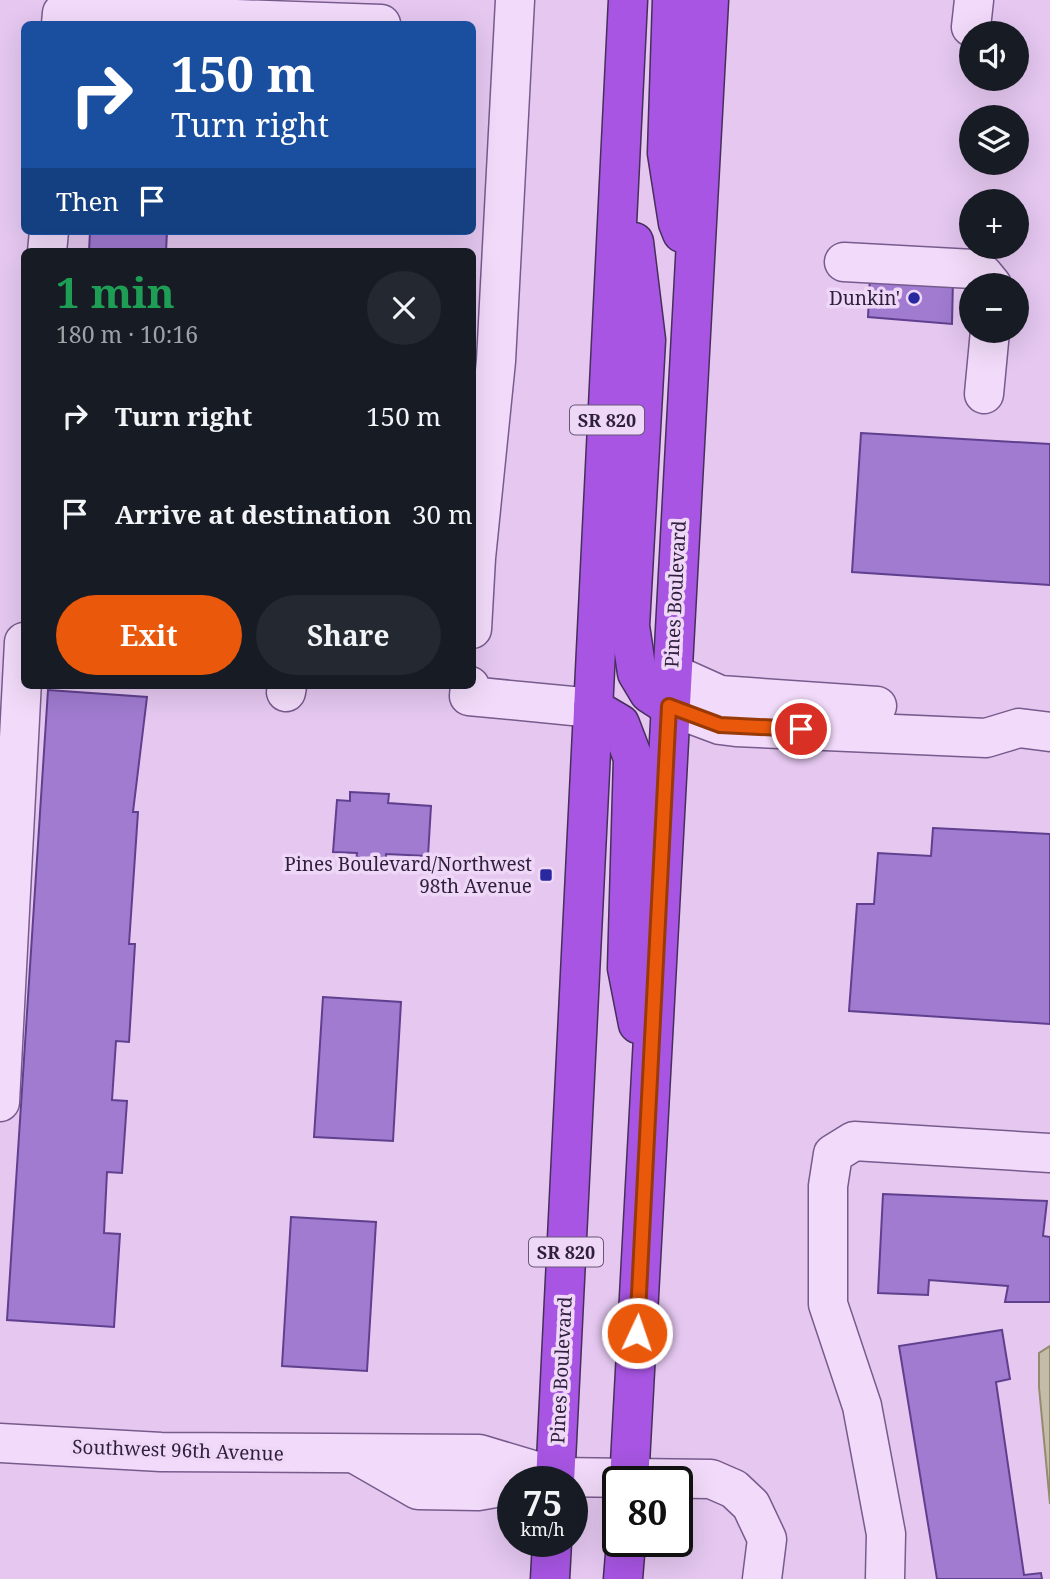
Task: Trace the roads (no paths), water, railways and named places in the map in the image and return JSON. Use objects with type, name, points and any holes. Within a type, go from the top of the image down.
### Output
[{"type":"highway","name":"Pines Boulevard","points":[[546,1466],[593,708],[628,0]]},
{"type":"highway","points":[[671,0],[667,153],[678,223],[694,264]]},
{"type":"highway","name":"Pines Boulevard","points":[[630,1466],[709,0]]},
{"type":"highway","points":[[621,132],[646,340],[631,626],[637,673],[649,692],[670,690]]},
{"type":"highway","points":[[593,708],[620,724],[633,758],[627,968],[649,1085]]},
{"type":"highway","points":[[550,1579],[551,1557]]},
{"type":"highway","points":[[624,1579],[625,1557]]},
{"type":"street","points":[[476,558],[496,361],[515,0]]},
{"type":"street","points":[[61,21],[62,13],[294,21]]},
{"type":"street","points":[[844,261],[973,268],[981,273]]},
{"type":"street","points":[[984,394],[989,343]]},
{"type":"street","points":[[0,1102],[22,689]]},
{"type":"street","points":[[470,689],[469,696],[593,708]]},
{"type":"street","points":[[670,690],[720,725],[736,727],[986,738],[1034,730]]},
{"type":"street","points":[[885,1579],[886,1534],[862,1406],[828,1304],[828,1186],[833,1154],[854,1141],[1050,1153]]},
{"type":"street","name":"Southwest 96th Avenue","points":[[0,1443],[161,1452],[479,1454],[509,1466]]},
{"type":"street","name":"Southwest 96th Avenue","points":[[356,1454],[418,1490],[478,1491],[497,1488]]},
{"type":"street","name":"Southwest 96th Avenue","points":[[693,1479],[711,1479],[734,1489],[751,1505],[767,1539],[762,1579]]},
{"type":"place","name":"Dunkin'","points":[[914,298]]},
{"type":"place","name":"Pines Boulevard/Northwest 98th Avenue","points":[[546,875]]}]
